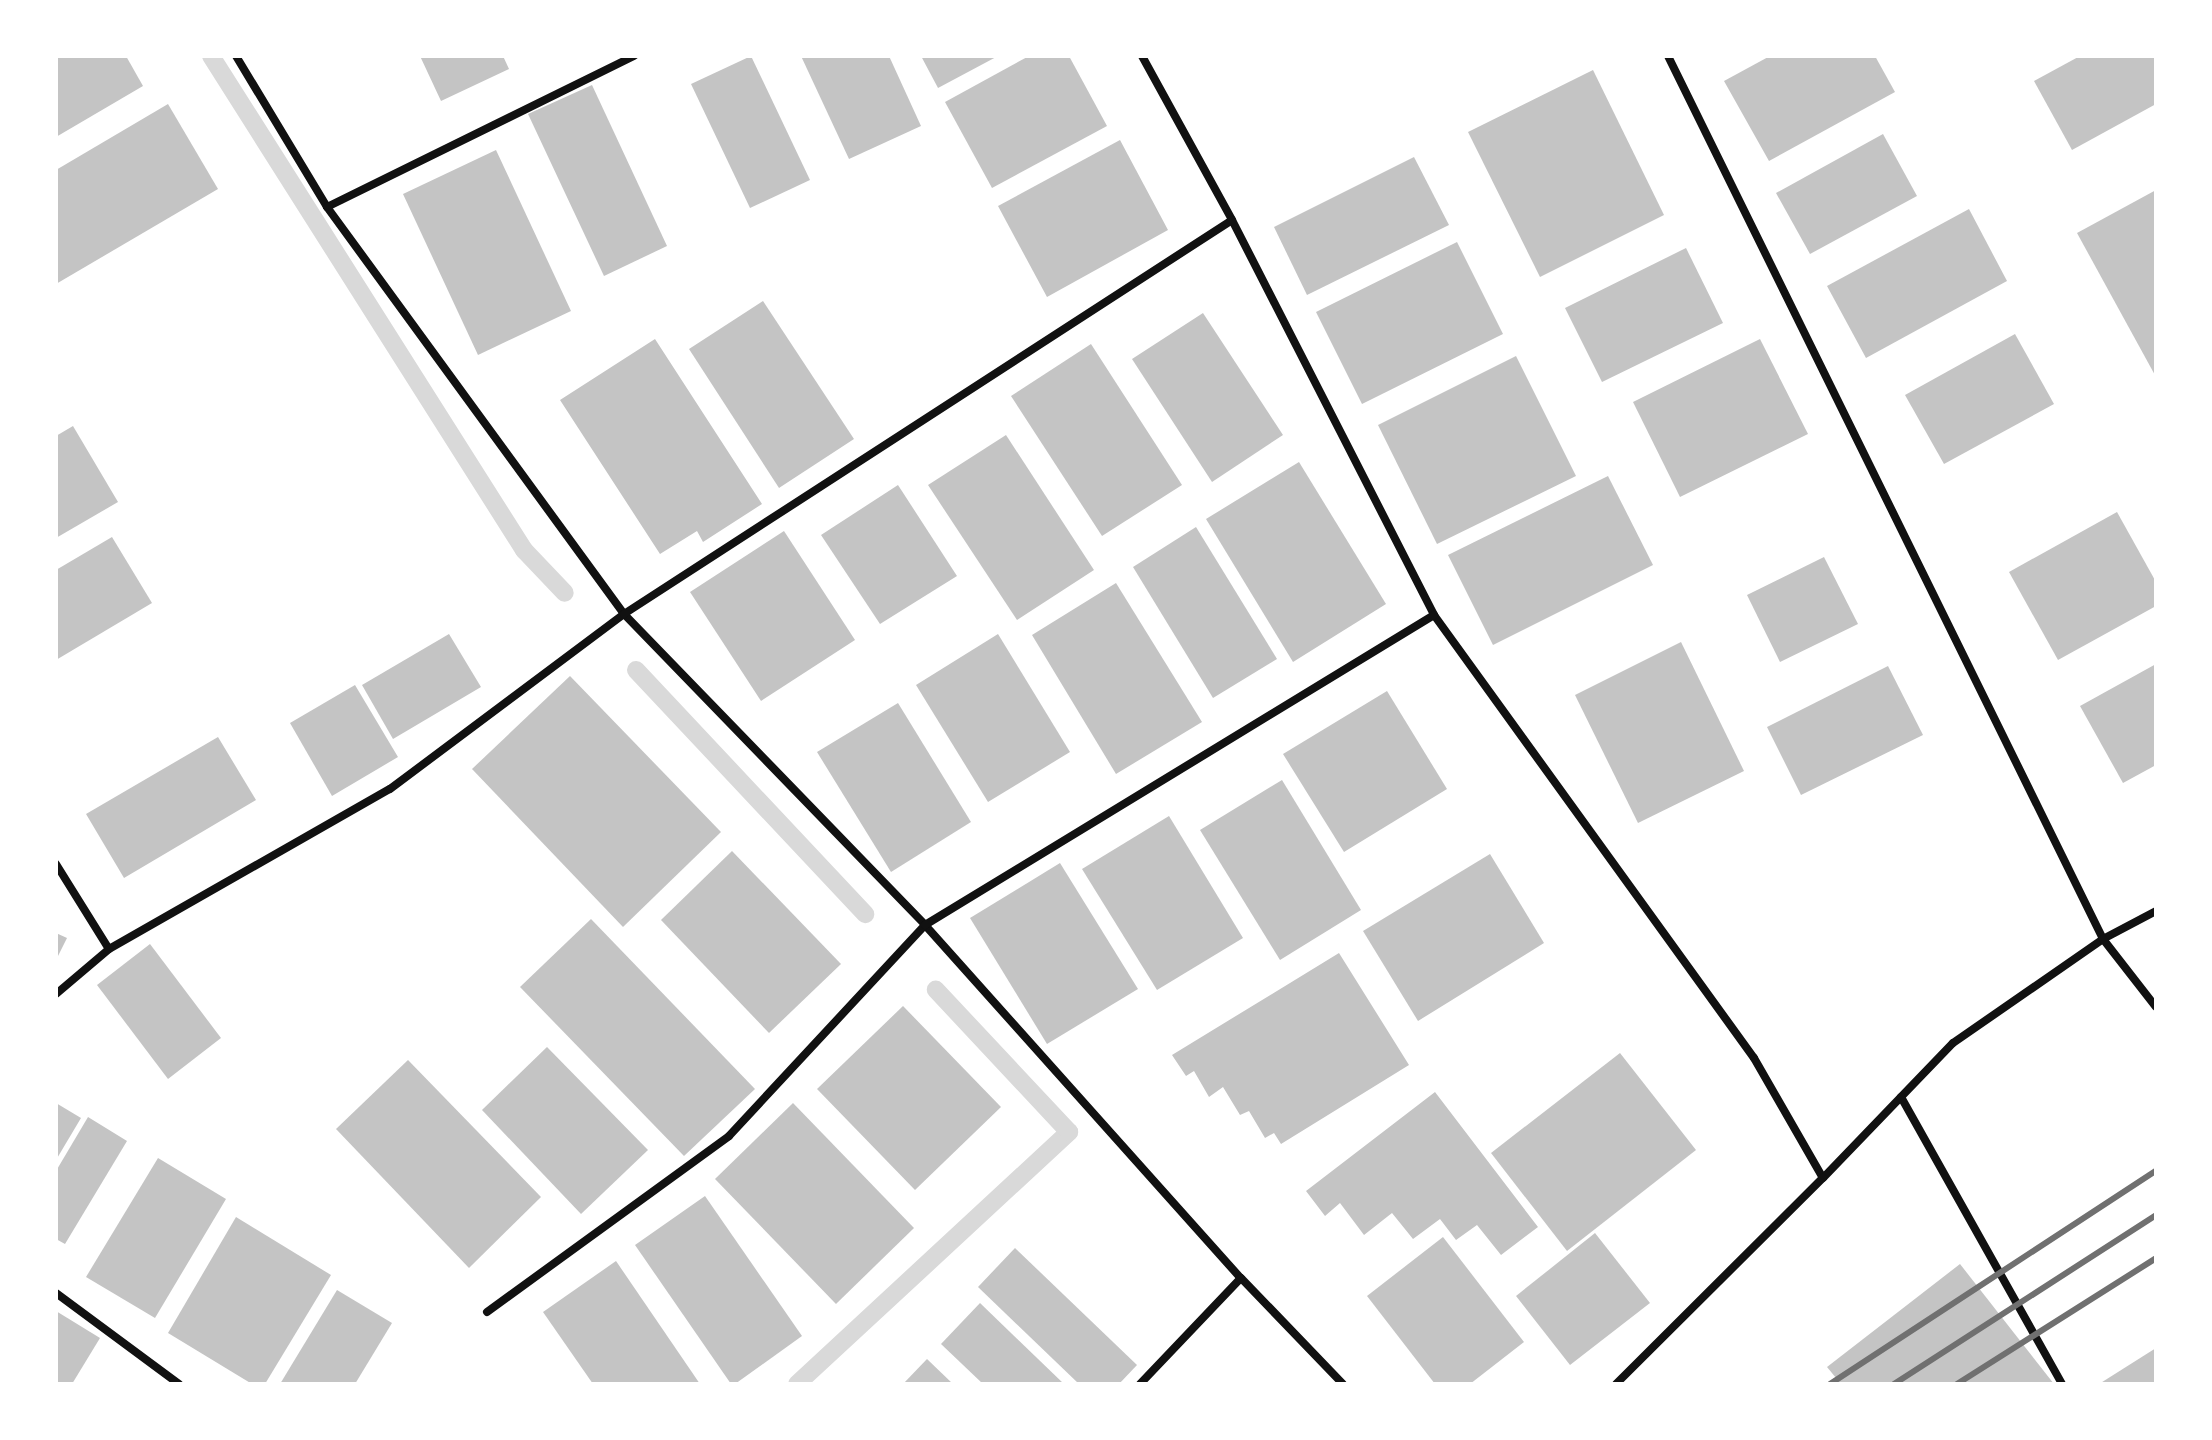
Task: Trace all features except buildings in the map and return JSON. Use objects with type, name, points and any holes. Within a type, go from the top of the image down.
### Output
[{"type":"street","points":[[236,56],[327,207],[624,614],[925,925],[1241,1278],[1343,1384]]},
{"type":"street","points":[[327,207],[634,56]]},
{"type":"street","points":[[1142,56],[1232,220],[1434,615],[1754,1058],[1823,1178]]},
{"type":"street","points":[[1668,56],[2103,939],[2156,1007]]},
{"type":"street","points":[[56,994],[109,949],[390,789],[624,614],[1232,220]]},
{"type":"street","points":[[487,1312],[729,1136],[925,925],[1434,615]]},
{"type":"street","points":[[56,864],[109,949]]},
{"type":"street","points":[[1616,1384],[1823,1178],[1953,1043],[2103,939],[2156,911]]},
{"type":"street","points":[[1901,1097],[2062,1384]]},
{"type":"street","points":[[1140,1384],[1241,1278]]},
{"type":"street","points":[[56,1293],[179,1384]]},
{"type":"waterway","points":[[211,56],[524,550],[565,593]]},
{"type":"waterway","points":[[636,670],[865,914]]},
{"type":"waterway","points":[[797,1384],[1069,1132],[936,990]]},
{"type":"railway","points":[[1830,1384],[2156,1171]]},
{"type":"railway","points":[[1894,1384],[2156,1215]]},
{"type":"railway","points":[[1957,1384],[2156,1258]]}]
